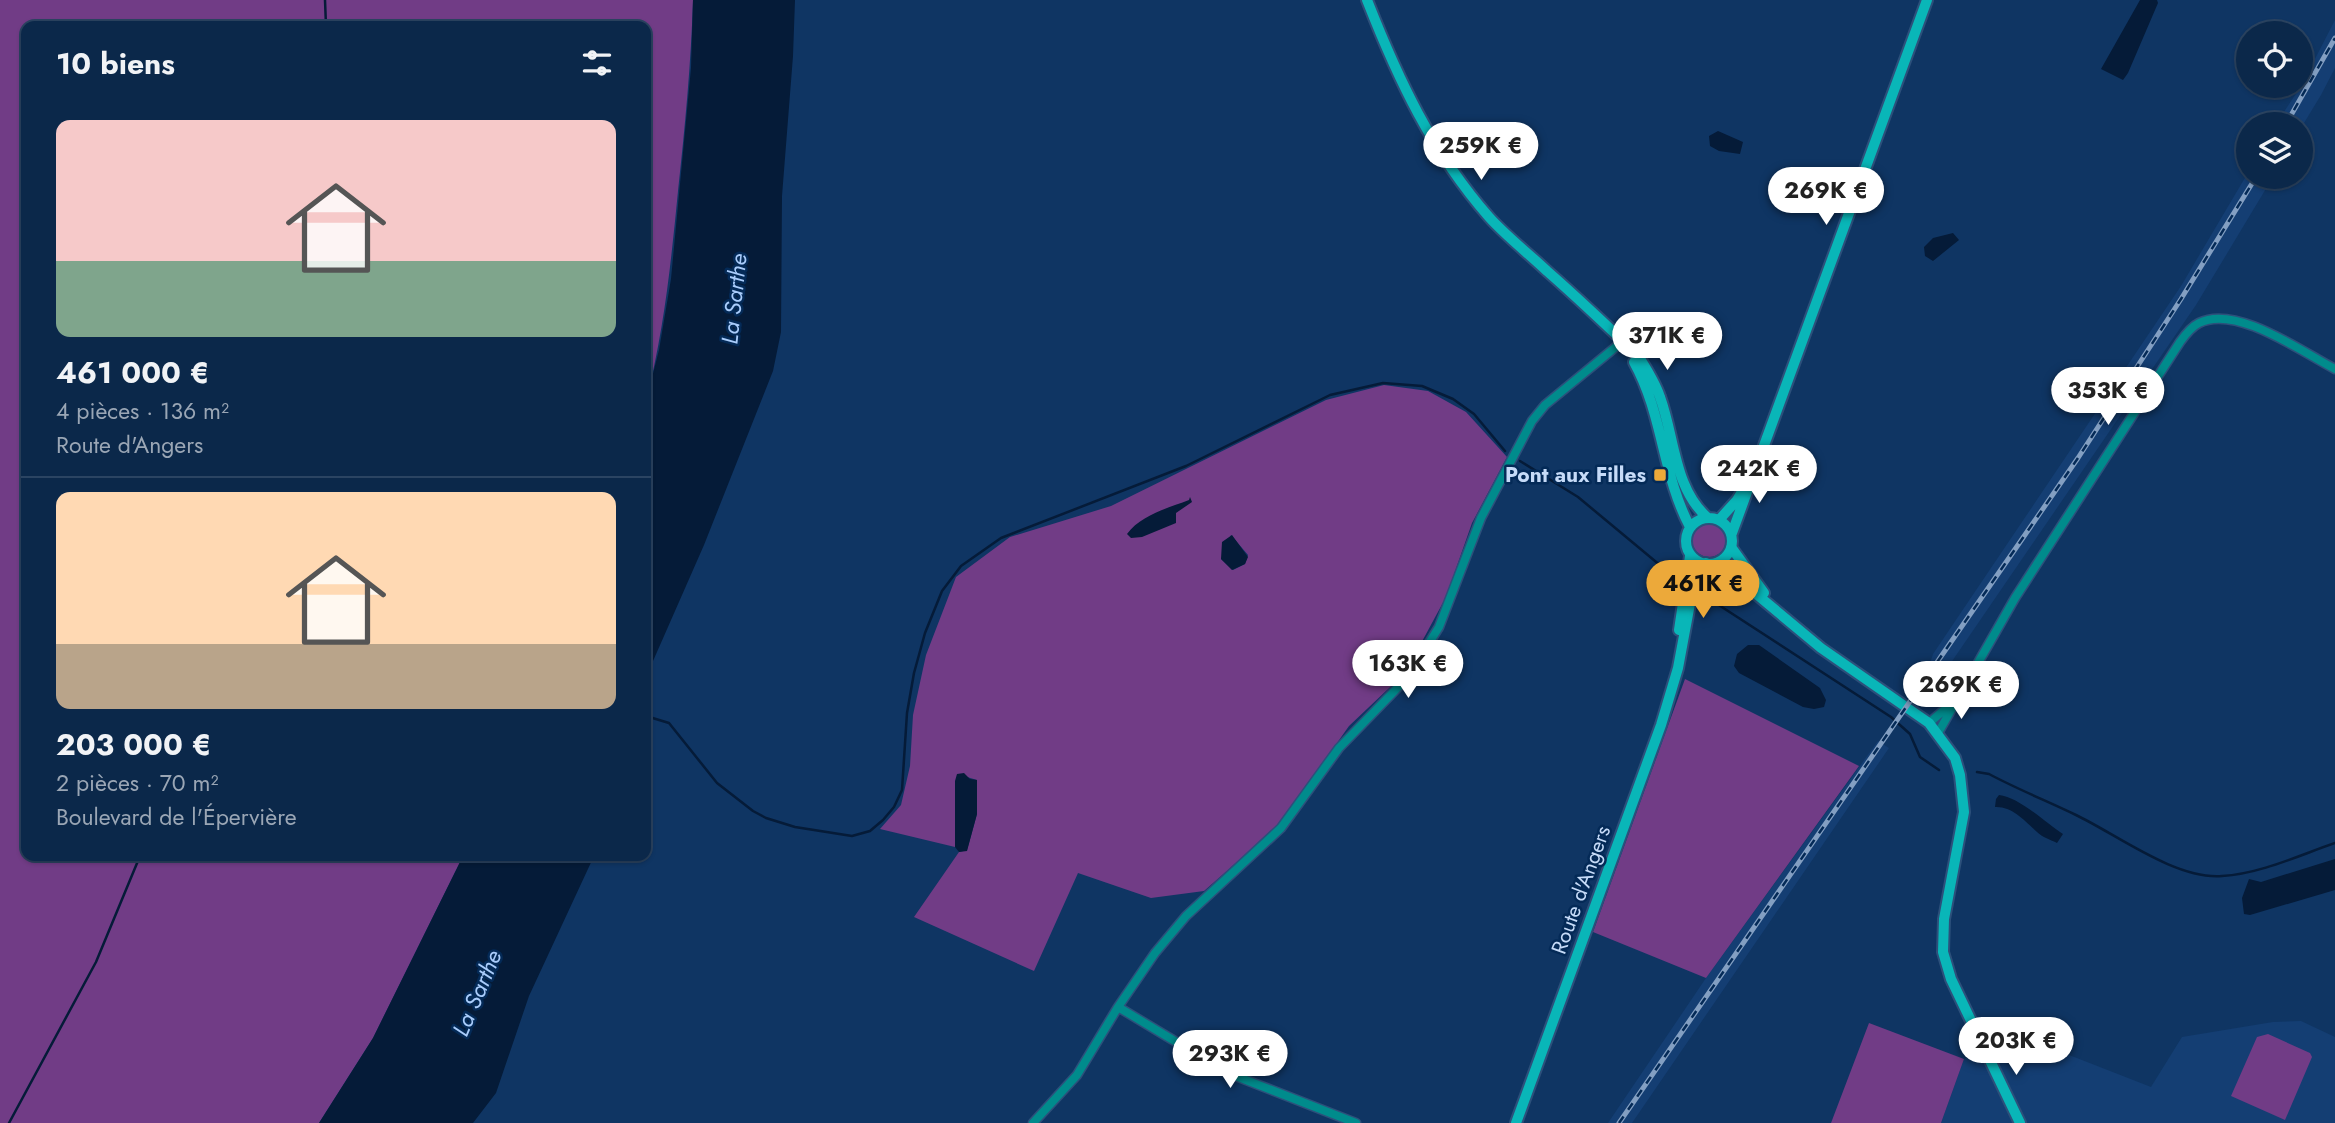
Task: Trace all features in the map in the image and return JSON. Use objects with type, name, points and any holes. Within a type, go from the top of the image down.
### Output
[{"type":"street","points":[[1367,0],[1402,85],[1432,141],[1453,173],[1490,219],[1637,354],[1661,398],[1682,479],[1695,507],[1726,524],[1732,533]]},
{"type":"street","points":[[1782,614],[1747,572],[1731,547],[1732,533],[1927,0]]},
{"type":"street","points":[[1938,733],[2014,598],[2191,328],[2212,319],[2236,320],[2266,332],[2335,369]]},
{"type":"street","points":[[1623,341],[1656,416],[1668,474],[1690,527]]},
{"type":"street","points":[[1032,1123],[1077,1075],[1155,953],[1186,916],[1281,828],[1339,748],[1408,677],[1439,627],[1481,518],[1532,421],[1545,405],[1623,341]]},
{"type":"street","points":[[1755,465],[1737,500],[1713,519],[1698,521],[1690,527],[1685,541],[1690,556],[1706,563],[1718,562],[1731,569],[1821,648],[1929,723],[1955,758],[1964,799],[1962,834],[1943,927],[1946,966],[2021,1121]]},
{"type":"street","points":[[1718,562],[1731,547]]},
{"type":"street","name":"Route d'Angers","points":[[1678,668],[1679,621],[1690,556]]},
{"type":"street","name":"Route d'Angers","points":[[1516,1123],[1661,726],[1678,668],[1694,582],[1706,563]]},
{"type":"street","points":[[1929,723],[1959,695]]},
{"type":"street","points":[[1117,1009],[1228,1073],[1356,1123]]},
{"type":"shaded area","points":[[0,0],[693,0],[687,96],[670,271],[651,379],[651,21],[21,21],[21,861],[461,861],[373,1038],[319,1123],[0,1123]]},
{"type":"shaded area","points":[[2335,20],[2335,68],[2321,95],[2311,112],[2284,112],[2293,98],[2313,98],[2313,63]]},
{"type":"shaded area","points":[[2238,189],[2266,189],[2196,305],[1946,670],[1940,673],[1929,666],[1933,654],[2181,286]]},
{"type":"shaded area","points":[[1384,385],[1428,391],[1466,412],[1507,457],[1472,523],[1446,597],[1405,673],[1349,726],[1279,825],[1204,891],[1151,898],[1078,873],[1034,971],[914,917],[959,852],[967,850],[977,814],[977,780],[957,774],[955,847],[880,829],[901,805],[910,766],[913,715],[926,655],[956,577],[1010,537],[1111,506],[1326,400]],"holes":[[[1231,535],[1248,555],[1245,564],[1233,570],[1221,559]]]},
{"type":"shaded area","points":[[1709,523],[1721,528],[1726,540],[1721,552],[1709,557],[1697,552],[1692,540],[1697,528]]},
{"type":"shaded area","points":[[1685,679],[1859,766],[1706,978],[1593,932]]},
{"type":"shaded area","points":[[1878,741],[1889,748],[1632,1123],[1608,1123],[1706,978]]},
{"type":"shaded area","points":[[2301,1021],[2335,1037],[2335,1123],[1941,1123],[1964,1059],[1978,1052],[1993,1048],[2009,1065],[2041,1044],[2151,1087],[2182,1037],[2273,1022]]},
{"type":"shaded area","points":[[1869,1023],[1964,1059],[1941,1123],[1831,1123]]},
{"type":"shaded area","points":[[2268,1034],[2310,1053],[2312,1057],[2285,1120],[2231,1096],[2257,1037]]},
{"type":"water","name":"La Sarthe","points":[[693,0],[795,0],[782,196],[781,332],[773,371],[704,545],[651,666],[651,381],[671,279],[691,68]]},
{"type":"water","points":[[2140,0],[2157,0],[2158,3],[2123,80],[2101,69]]},
{"type":"water","points":[[1718,131],[1743,142],[1740,154],[1719,151],[1710,146],[1709,136]]},
{"type":"water","points":[[1953,233],[1959,240],[1933,261],[1925,256],[1924,247],[1933,238]]},
{"type":"water","points":[[1190,497],[1192,502],[1176,513],[1176,523],[1142,537],[1131,538],[1127,534],[1147,517],[1189,500]]},
{"type":"water","points":[[1232,535],[1248,557],[1245,564],[1232,570],[1221,559],[1222,542]]},
{"type":"water","points":[[1748,645],[1759,645],[1820,688],[1826,700],[1824,707],[1803,707],[1739,673],[1734,666],[1737,654]]},
{"type":"water","points":[[964,773],[970,779],[977,780],[977,814],[967,851],[959,852],[955,847],[955,781],[957,774]]},
{"type":"water","points":[[1999,795],[2024,805],[2063,834],[2057,843],[2039,834],[2013,812],[1995,807]]},
{"type":"water","points":[[2335,859],[2335,890],[2250,915],[2244,914],[2242,898],[2249,879],[2261,882]]},
{"type":"water","name":"La Sarthe","points":[[461,861],[592,861],[529,996],[496,1093],[473,1123],[319,1123],[373,1038]]},
{"type":"waterway","points":[[325,0],[326,21]]},
{"type":"waterway","points":[[651,718],[669,723],[717,783],[766,818],[795,827],[852,836],[870,831],[894,807],[902,790],[907,713],[914,673],[925,633],[942,591],[961,566],[1001,538],[1186,466],[1330,395],[1383,383],[1422,386],[1453,399],[1474,414],[1505,451]]},
{"type":"waterway","points":[[1520,461],[1578,497],[1667,571]]},
{"type":"waterway","points":[[1708,598],[1891,717],[1910,734],[1920,757],[1939,770]]},
{"type":"waterway","points":[[1977,772],[1989,774],[2076,815],[2166,863],[2204,875],[2222,876],[2251,872],[2335,843]]},
{"type":"waterway","points":[[9,1123],[96,962],[138,861]]},
{"type":"railway","points":[[2293,112],[2335,38]]},
{"type":"railway","points":[[1619,1123],[2078,458],[2249,189]]},
{"type":"place","name":"Pont aux Filles","points":[[1660,475]]}]
